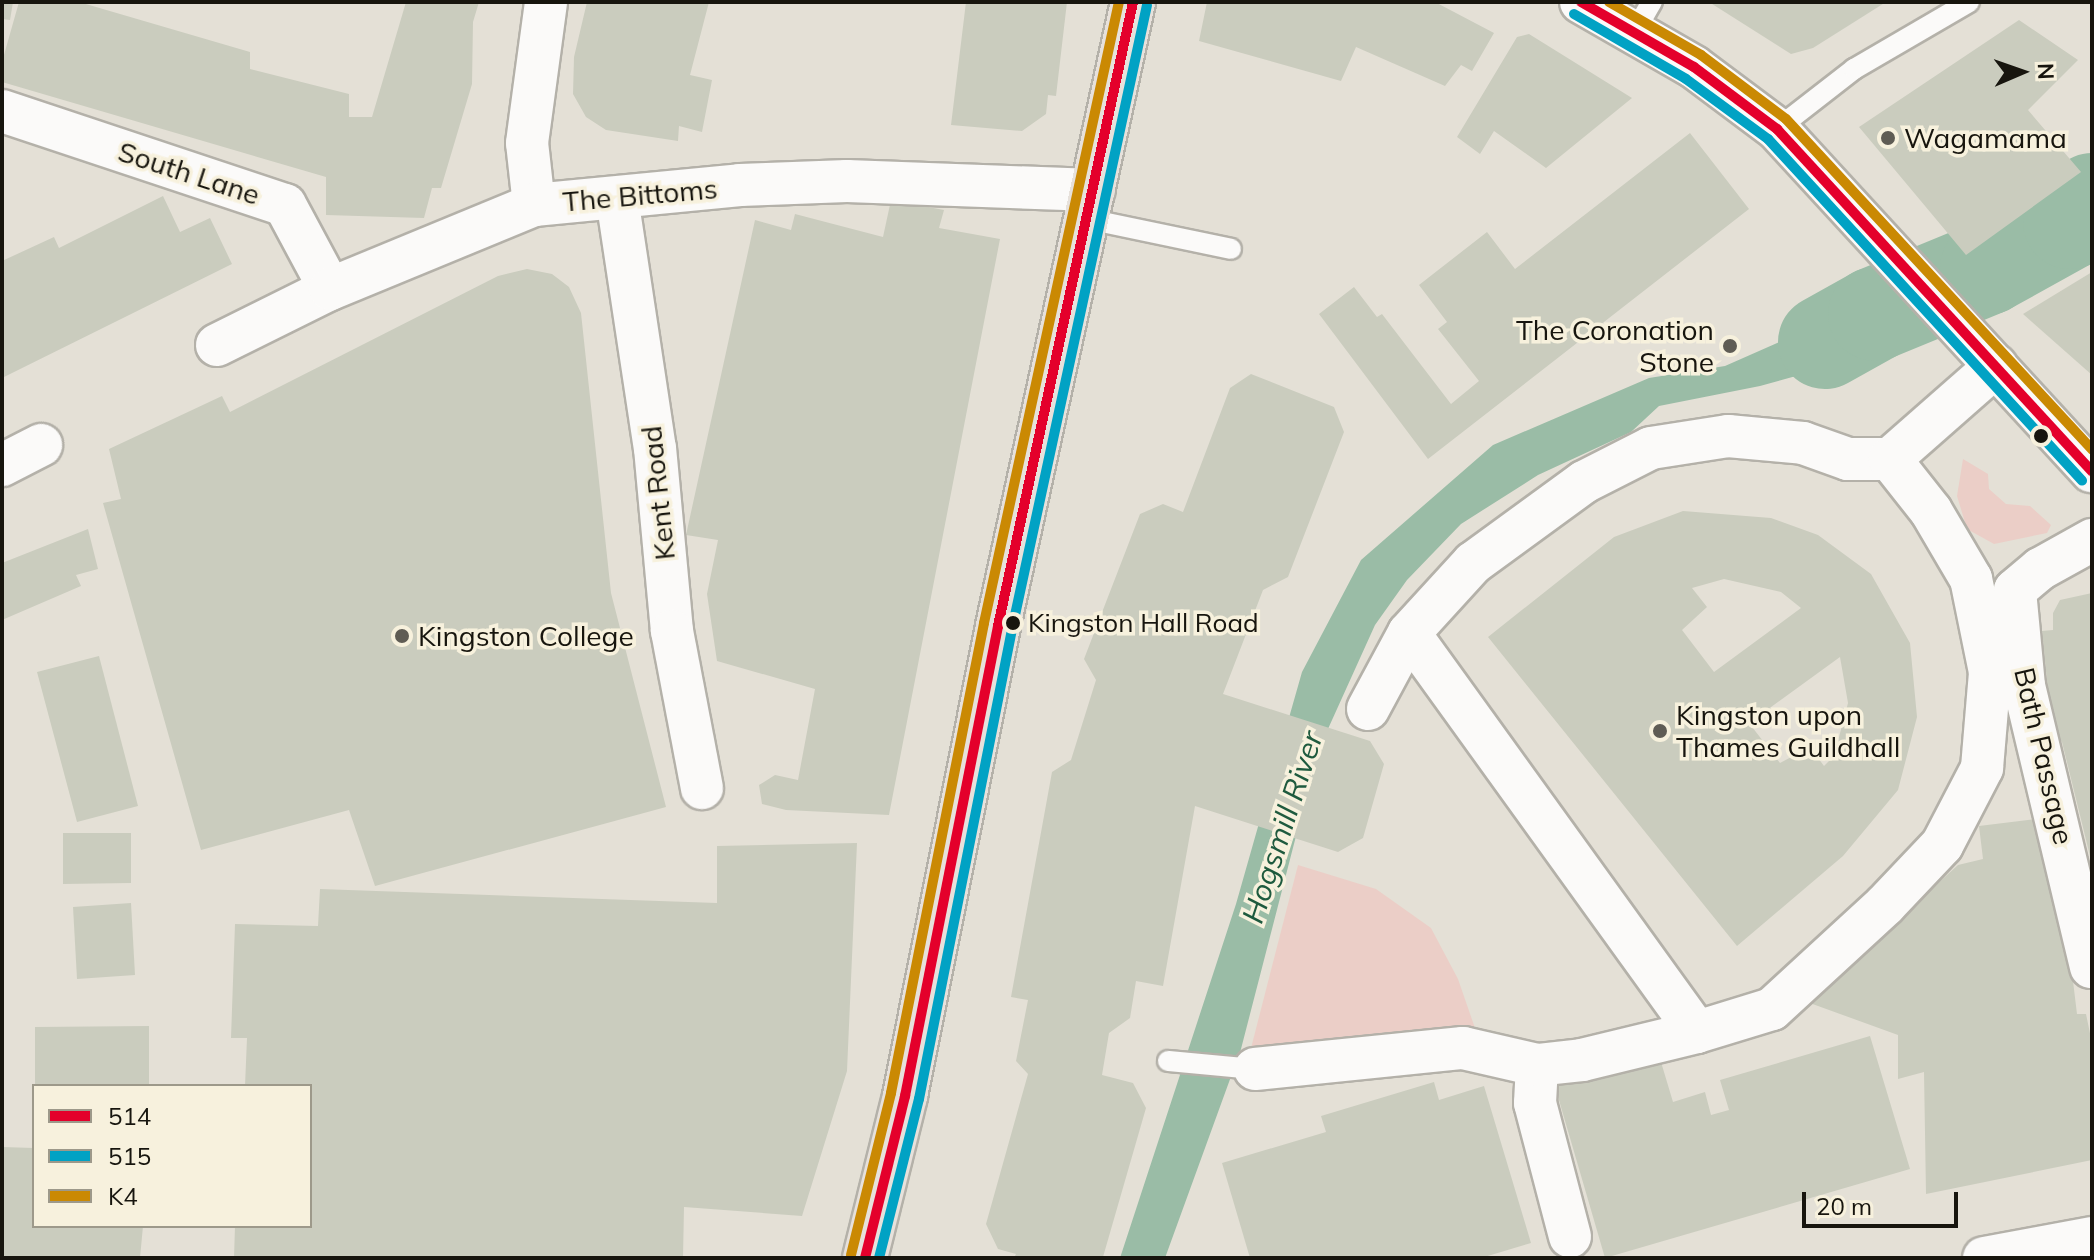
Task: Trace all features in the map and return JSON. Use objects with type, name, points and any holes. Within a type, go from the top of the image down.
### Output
[{"type":"main road","points":[[865,1258],[905,1096],[998,626],[1133,2]]},
{"type":"street","points":[[534,205],[527,143],[546,2]]},
{"type":"street","points":[[1581,2],[1644,17],[1777,129],[2092,471]]},
{"type":"street","name":"South Lane","points":[[2,111],[285,205],[330,289]]},
{"type":"street","name":"The Bittoms","points":[[217,345],[330,289],[534,205],[847,181],[1091,205]]},
{"type":"street","name":"Kent Road","points":[[617,198],[655,448],[672,631],[702,788]]},
{"type":"street","points":[[1368,709],[1409,633],[1473,563],[1584,482],[1651,448],[1728,436],[1803,443],[1848,459],[1890,459],[1982,352]]},
{"type":"street","points":[[2,465],[41,445]]},
{"type":"street","points":[[1255,1069],[1463,1048],[1537,1065],[1582,1060],[1697,1032],[1772,1009],[1885,905],[1942,845],[1982,768],[1990,672],[1971,579],[1931,511],[1890,459]]},
{"type":"street","name":"Bath Passage","points":[[2091,967],[2024,686],[2015,590],[2040,569],[2092,540]]},
{"type":"street","points":[[1409,633],[1697,1032]]},
{"type":"street","points":[[1537,1065],[1535,1103],[1570,1236]]},
{"type":"street","points":[[1984,1258],[2092,1238]]},
{"type":"lane","points":[[1777,129],[1854,69],[1969,2]]},
{"type":"lane","points":[[1091,205],[1231,249]]},
{"type":"lane","points":[[1173,1061],[1255,1069]]},
{"type":"shaded area","points":[[1963,459],[1988,474],[1989,489],[2006,504],[2030,506],[2051,525],[2047,533],[1994,544],[1967,529],[1957,496]]},
{"type":"shaded area","points":[[1298,865],[1376,889],[1431,928],[1458,979],[1476,1031],[1250,1052]]},
{"type":"water","points":[[2092,156],[2092,244],[2003,297],[1971,259],[2086,172]]},
{"type":"water","points":[[1838,316],[1872,349],[1832,366],[1760,386],[1659,406],[1631,432],[1538,475],[1461,524],[1407,580],[1375,625],[1318,751],[1241,1049],[1165,1258],[1120,1258],[1236,904],[1302,672],[1361,560],[1493,445],[1649,378],[1725,366]]},
{"type":"building","points":[[2,2],[13,2],[10,20],[2,19]]},
{"type":"building","points":[[19,2],[79,2],[250,52],[250,69],[349,94],[349,117],[372,117],[406,2],[479,2],[473,22],[472,84],[441,188],[432,188],[424,218],[326,215],[326,177],[2,82],[2,62]]},
{"type":"building","points":[[587,2],[709,2],[690,75],[712,80],[702,132],[679,126],[678,141],[606,130],[586,117],[573,94],[574,57]]},
{"type":"building","points":[[966,2],[1067,2],[1056,96],[1048,95],[1046,114],[1022,131],[951,125]]},
{"type":"building","points":[[1207,2],[1435,2],[1494,33],[1472,71],[1461,65],[1445,86],[1356,47],[1341,81],[1199,41]]},
{"type":"building","points":[[1709,2],[1886,2],[1813,48],[1791,54]]},
{"type":"building","points":[[2019,20],[2078,60],[2028,110],[2081,172],[1966,255],[1859,127]]},
{"type":"building","points":[[1529,34],[1632,98],[1546,168],[1494,131],[1480,154],[1457,137],[1517,37]]},
{"type":"building","points":[[1690,133],[1749,209],[1428,459],[1319,314],[1354,287],[1377,317],[1382,314],[1451,404],[1479,381],[1438,329],[1447,322],[1419,285],[1487,232],[1515,269]]},
{"type":"building","points":[[163,196],[180,232],[210,218],[232,264],[2,378],[2,261],[54,237],[59,248]]},
{"type":"building","points":[[891,200],[944,210],[939,228],[1000,239],[889,815],[786,810],[762,804],[759,785],[775,775],[798,780],[815,689],[717,661],[707,594],[718,540],[686,535],[755,220],[791,230],[795,214],[883,237]]},
{"type":"building","points":[[527,269],[552,274],[569,287],[581,313],[611,593],[666,807],[375,886],[349,810],[201,850],[103,503],[121,499],[109,449],[222,396],[230,412],[498,276]]},
{"type":"building","points":[[2092,272],[2092,375],[2023,314]]},
{"type":"building","points":[[1251,374],[1334,407],[1344,432],[1288,577],[1263,590],[1223,694],[1370,741],[1384,764],[1363,838],[1338,852],[1195,806],[1163,986],[1136,981],[1130,1018],[1109,1033],[1102,1075],[1133,1083],[1146,1108],[1103,1257],[1014,1258],[1016,1254],[998,1249],[986,1224],[1028,1074],[1016,1061],[1028,1000],[1011,997],[1052,772],[1071,760],[1096,680],[1084,659],[1140,514],[1163,504],[1183,512],[1230,388]]},
{"type":"building","name":"Kingston upon Thames Guildhall","points":[[1683,511],[1771,518],[1818,535],[1871,574],[1910,643],[1917,717],[1898,790],[1843,856],[1737,946],[1488,637],[1614,537]],"holes":[[[1724,579],[1781,592],[1801,608],[1714,672],[1682,630],[1707,607],[1692,588]],[[1840,657],[1848,703],[1834,756],[1824,766],[1810,747],[1780,763],[1749,723]]]},
{"type":"building","points":[[88,529],[98,569],[76,575],[81,586],[2,620],[2,563]]},
{"type":"building","points":[[2092,593],[2091,860],[2062,742],[2052,732],[2042,631],[2053,630],[2053,613],[2060,600]]},
{"type":"building","points":[[99,656],[138,806],[77,822],[37,672]]},
{"type":"building","points":[[2053,817],[2077,1014],[2086,1014],[2092,1043],[2092,1160],[1926,1194],[1924,1072],[1898,1079],[1898,1035],[1807,1002],[1958,865],[1983,859],[1979,826]]},
{"type":"building","points":[[63,833],[131,833],[131,883],[63,884]]},
{"type":"building","points":[[857,843],[847,1071],[802,1216],[684,1207],[683,1258],[234,1258],[235,1228],[312,1228],[312,1084],[245,1084],[247,1038],[231,1038],[235,924],[318,926],[320,889],[717,903],[717,846]]},
{"type":"building","points":[[131,903],[135,975],[77,979],[73,907]]},
{"type":"building","points":[[149,1026],[149,1084],[35,1084],[35,1027]]},
{"type":"building","points":[[1870,1036],[1910,1169],[1605,1258],[1554,1083],[1658,1052],[1673,1102],[1705,1092],[1711,1115],[1729,1110],[1720,1080]]},
{"type":"building","points":[[1434,1082],[1439,1100],[1484,1086],[1531,1243],[1481,1258],[1250,1258],[1222,1163],[1326,1132],[1321,1116]]},
{"type":"building","points":[[2,1147],[32,1148],[32,1228],[143,1228],[140,1258],[2,1258]]},
{"type":"waterway","name":"Hogsmill River","points":[[1825,342],[1875,314],[1987,268],[2070,222],[2092,200]]},
{"type":"transit line","name":"K4","points":[[851,1255],[891,1093],[984,623],[1119,2]]},
{"type":"transit line","name":"514","points":[[865,1258],[905,1096],[998,626],[1133,2]]},
{"type":"transit line","name":"514","points":[[1581,2],[1694,67],[1777,129],[2092,471]]},
{"type":"transit line","name":"K4","points":[[1609,2],[1701,55],[1786,119],[2092,450]]},
{"type":"transit line","name":"515","points":[[879,1258],[919,1099],[1012,629],[1147,5]]},
{"type":"transit line","name":"515","points":[[1574,14],[1686,79],[1768,139],[2082,480]]},
{"type":"place","name":"Wagamama","points":[[1888,138]]},
{"type":"place","name":"The Coronation Stone","points":[[1730,346]]},
{"type":"place","name":"Kingston Hall Road","points":[[1013,623]]},
{"type":"place","name":"Kingston College","points":[[402,636]]},
{"type":"place","name":"Kingston upon Thames Guildhall","points":[[1660,731]]}]
